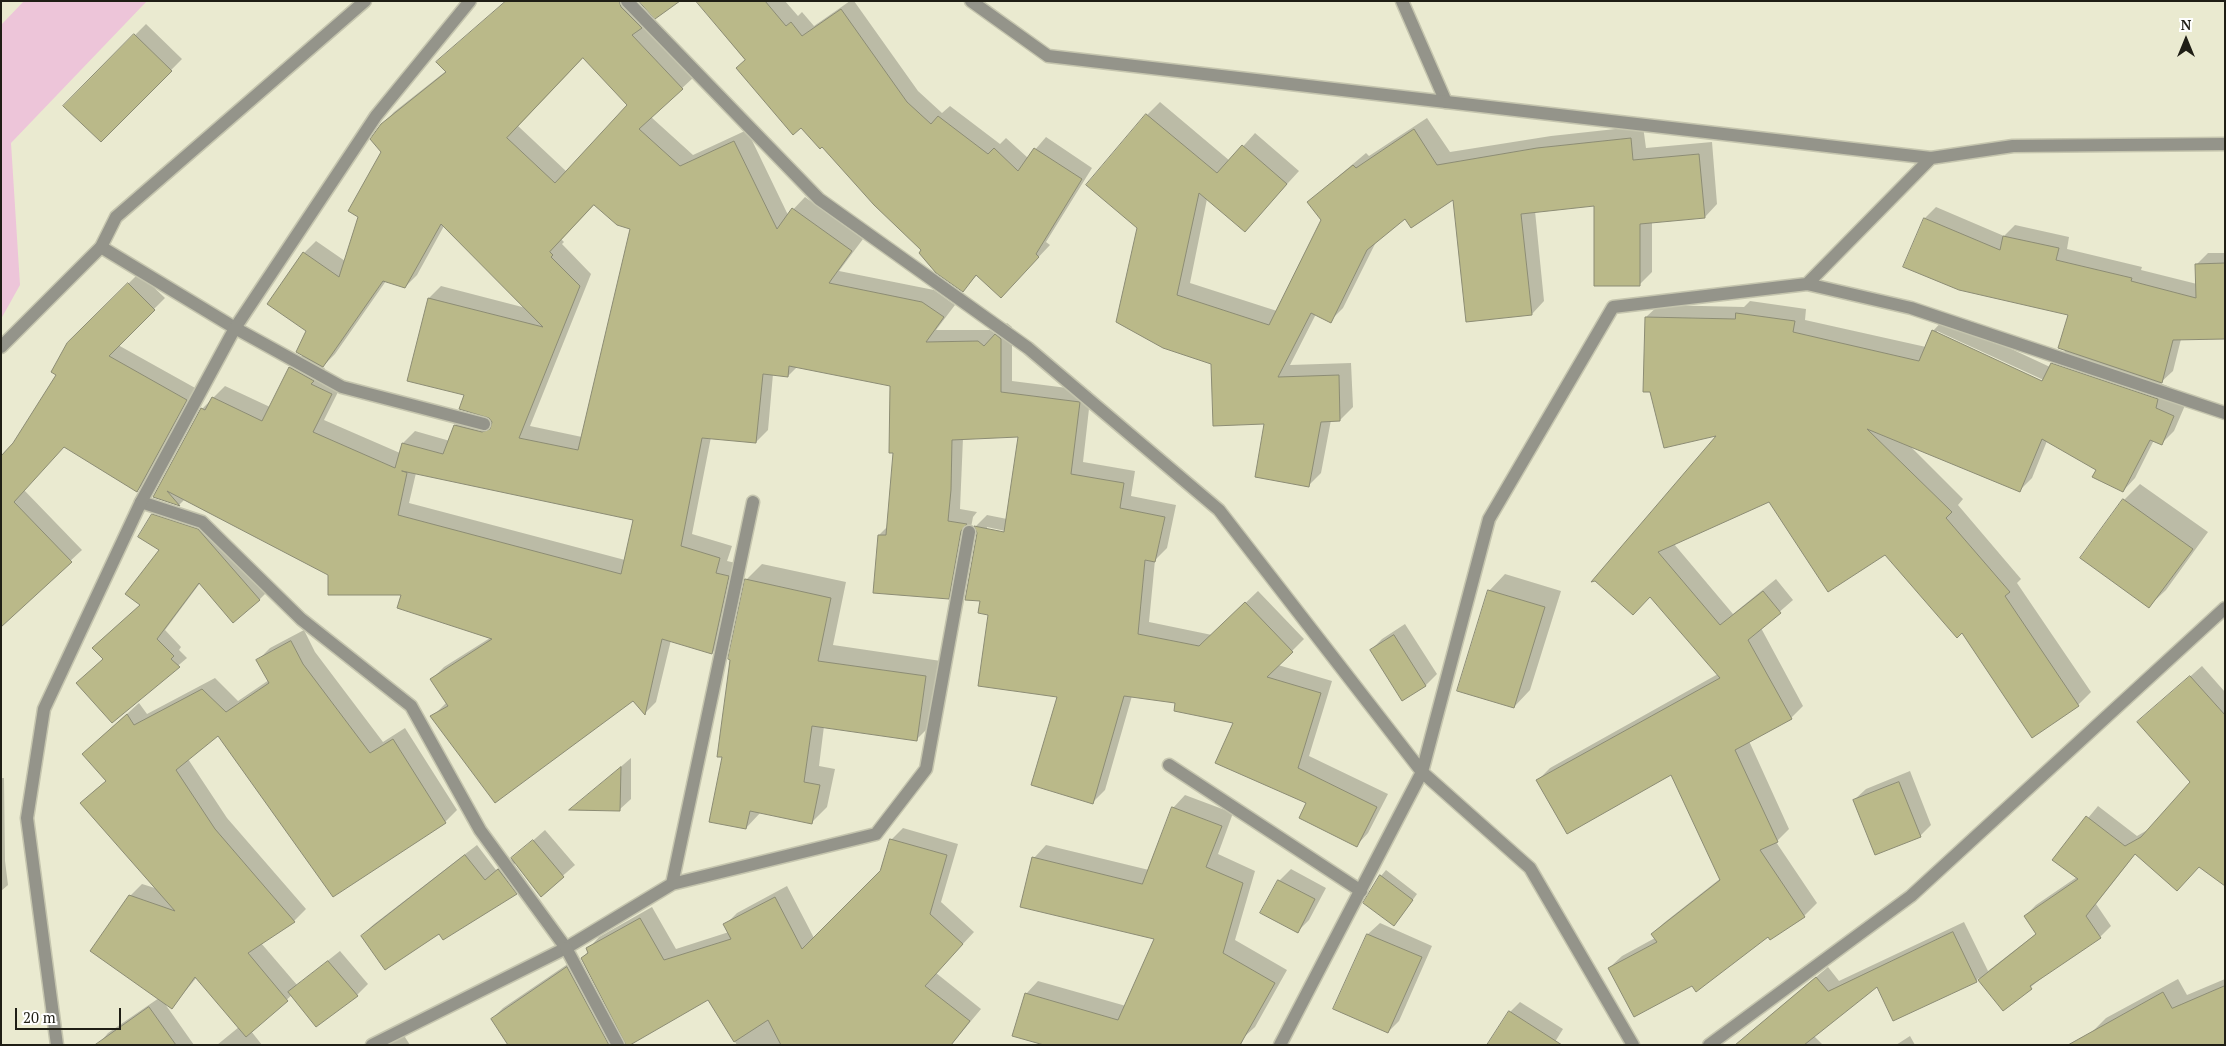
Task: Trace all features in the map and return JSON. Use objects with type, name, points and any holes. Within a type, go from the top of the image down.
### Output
[{"type":"street","points":[[1,347],[102,247],[116,216],[365,1]]},
{"type":"street","points":[[57,1045],[27,818],[44,709],[141,502],[235,328],[376,116],[470,1]]},
{"type":"street","points":[[627,1],[818,200],[1028,348],[1219,510],[1422,772],[1530,868],[1633,1045]]},
{"type":"street","points":[[971,1],[1048,56],[1931,158],[2013,146],[2225,144]]},
{"type":"street","points":[[1402,1],[1446,102]]},
{"type":"street","points":[[1807,284],[1931,158]]},
{"type":"street","points":[[102,247],[235,328],[342,387],[484,424]]},
{"type":"street","points":[[1280,1045],[1422,772],[1489,519],[1613,307],[1807,284],[1911,308],[2225,413]]},
{"type":"street","points":[[141,502],[202,522],[301,619],[411,706],[480,830],[566,948],[618,1045]]},
{"type":"street","points":[[672,884],[752,502]]},
{"type":"street","points":[[372,1045],[566,948],[672,884],[876,834],[926,769],[969,532]]},
{"type":"street","points":[[1709,1045],[1911,896],[2225,608]]},
{"type":"street","points":[[1169,765],[1361,891]]},
{"type":"shaded area","points":[[24,1],[147,1],[11,143],[20,285],[1,319],[1,25]]},
{"type":"building","points":[[506,1],[619,1],[621,7],[642,28],[632,35],[683,89],[639,129],[680,166],[734,141],[777,229],[792,208],[852,251],[829,283],[922,302],[944,317],[926,342],[978,341],[984,346],[995,334],[1001,339],[1001,392],[1080,402],[1071,474],[1124,483],[1120,508],[1165,517],[1155,562],[1145,560],[1138,634],[1199,646],[1245,602],[1293,652],[1267,677],[1321,693],[1298,768],[1377,807],[1357,847],[1299,818],[1306,803],[1215,763],[1233,723],[1174,711],[1175,703],[1124,696],[1093,804],[1031,785],[1057,697],[978,686],[988,615],[978,613],[980,601],[965,600],[977,533],[974,526],[1004,532],[1018,437],[952,440],[948,521],[967,524],[961,531],[949,599],[873,593],[878,535],[886,535],[893,453],[889,453],[890,386],[789,366],[788,377],[763,374],[756,443],[702,438],[681,546],[720,558],[716,573],[729,576],[712,654],[662,639],[645,715],[633,701],[495,803],[430,716],[448,706],[430,679],[492,639],[397,608],[401,595],[328,595],[328,575],[167,491],[180,506],[153,497],[201,408],[205,410],[212,397],[262,421],[289,367],[314,381],[311,384],[332,394],[313,432],[395,468],[402,443],[443,454],[454,425],[482,432],[490,429],[492,422],[489,418],[459,409],[464,395],[407,381],[428,298],[543,327],[441,224],[405,288],[383,281],[323,367],[296,352],[306,331],[267,304],[303,252],[339,277],[358,217],[348,211],[381,152],[370,139],[381,124],[446,72],[436,62]],"holes":[[[583,58],[627,105],[555,183],[507,138]],[[594,205],[617,225],[630,229],[578,450],[519,438],[580,286],[551,257],[553,255],[550,252]],[[402,471],[633,520],[621,574],[398,515],[407,473]]]},
{"type":"building","points":[[639,1],[680,1],[655,19]]},
{"type":"building","points":[[696,1],[765,1],[786,26],[791,22],[802,36],[841,9],[907,102],[931,124],[938,116],[988,154],[994,148],[1018,171],[1034,148],[1082,179],[1036,254],[1039,257],[1001,298],[976,275],[963,292],[936,273],[919,253],[921,250],[874,205],[822,147],[820,149],[801,128],[793,135],[736,68],[745,60]]},
{"type":"building","points":[[134,34],[172,71],[101,142],[63,106]]},
{"type":"building","points":[[1146,114],[1217,173],[1242,145],[1287,184],[1245,232],[1199,193],[1177,295],[1269,325],[1321,220],[1307,202],[1353,165],[1356,168],[1414,129],[1437,165],[1537,148],[1631,138],[1633,160],[1699,154],[1705,218],[1640,224],[1640,286],[1594,286],[1594,206],[1521,214],[1532,315],[1466,322],[1453,200],[1411,228],[1405,219],[1367,250],[1331,323],[1311,313],[1278,377],[1339,375],[1340,421],[1321,422],[1309,487],[1255,477],[1264,424],[1213,426],[1211,364],[1163,348],[1116,322],[1137,228],[1086,185]]},
{"type":"building","points":[[1924,218],[2000,250],[2003,236],[2059,248],[2056,260],[2132,278],[2131,281],[2196,298],[2195,264],[2225,263],[2225,339],[2173,340],[2162,383],[2058,348],[2068,315],[1959,290],[1903,267]]},
{"type":"building","points":[[128,283],[155,310],[109,356],[187,400],[137,492],[64,447],[14,502],[72,562],[1,627],[1,456],[13,443],[56,375],[51,372],[67,343]]},
{"type":"building","points":[[1736,313],[1795,321],[1793,332],[1919,361],[1932,330],[2042,381],[2051,363],[2158,399],[2156,408],[2174,416],[2162,445],[2150,440],[2123,492],[2092,477],[2096,470],[2042,439],[2020,492],[1867,429],[1952,512],[1946,518],[2010,592],[2005,596],[2079,706],[2032,738],[1962,633],[1957,638],[1885,555],[1828,592],[1769,502],[1658,552],[1720,625],[1763,591],[1781,613],[1748,640],[1792,719],[1735,750],[1778,842],[1760,850],[1805,917],[1770,940],[1768,937],[1696,992],[1692,986],[1634,1017],[1608,968],[1657,942],[1651,934],[1720,880],[1671,775],[1567,834],[1536,780],[1720,678],[1650,597],[1633,615],[1595,581],[1591,582],[1716,436],[1664,448],[1650,392],[1643,392],[1645,317],[1735,319]]},
{"type":"building","points":[[2123,499],[2193,549],[2149,608],[2080,558]]},
{"type":"building","points":[[152,514],[198,529],[260,600],[233,623],[199,583],[157,639],[174,656],[171,659],[180,667],[112,723],[76,683],[103,659],[92,648],[140,605],[125,594],[159,550],[138,537]]},
{"type":"building","points":[[745,579],[831,598],[818,661],[926,676],[917,741],[812,726],[804,782],[820,785],[812,824],[750,811],[746,829],[709,822],[722,757],[717,757],[730,660],[728,659]]},
{"type":"building","points":[[1488,590],[1545,607],[1514,708],[1457,691]]},
{"type":"building","points":[[1394,635],[1426,686],[1402,701],[1370,650]]},
{"type":"building","points":[[291,641],[303,664],[370,753],[393,739],[446,823],[333,897],[218,736],[176,770],[215,829],[295,922],[248,953],[288,1001],[246,1037],[195,977],[172,1009],[90,951],[129,895],[175,911],[80,803],[106,781],[82,754],[127,714],[134,725],[202,689],[226,712],[269,683],[256,660]]},
{"type":"building","points":[[2190,676],[2225,715],[2225,886],[2199,867],[2177,891],[2135,854],[2086,916],[2101,938],[2030,986],[2032,989],[2003,1011],[1978,980],[2036,934],[2024,916],[2078,879],[2052,860],[2086,816],[2125,846],[2141,837],[2190,782],[2137,722]]},
{"type":"building","points":[[621,767],[620,811],[569,810]]},
{"type":"building","points":[[1899,782],[1921,837],[1875,855],[1853,800]]},
{"type":"building","points":[[1172,807],[1222,826],[1206,867],[1243,883],[1223,953],[1275,983],[1240,1045],[1044,1045],[1012,1036],[1025,993],[1118,1020],[1154,939],[1020,907],[1032,857],[1142,884]]},
{"type":"building","points":[[890,839],[947,855],[930,914],[963,944],[925,986],[970,1021],[951,1045],[781,1045],[768,1020],[734,1042],[708,1000],[630,1045],[626,1045],[581,958],[588,953],[586,948],[640,918],[664,960],[731,939],[723,924],[775,897],[802,949],[880,871]]},
{"type":"building","points":[[533,840],[564,877],[541,897],[511,858]]},
{"type":"building","points":[[465,855],[485,880],[498,869],[517,894],[443,940],[439,934],[385,970],[361,936]]},
{"type":"building","points":[[1380,875],[1413,900],[1394,926],[1363,903]]},
{"type":"building","points":[[1278,880],[1315,899],[1298,933],[1260,913]]},
{"type":"building","points":[[1953,932],[1977,982],[1893,1021],[1877,987],[1804,1045],[1735,1045],[1816,977],[1828,991]]},
{"type":"building","points":[[1367,934],[1422,957],[1388,1033],[1333,1009]]},
{"type":"building","points":[[328,961],[358,996],[316,1027],[288,992]]},
{"type":"building","points":[[567,967],[609,1045],[508,1045],[491,1019]]},
{"type":"building","points":[[2225,986],[2225,1045],[2068,1045],[2163,992],[2172,1008]]},
{"type":"building","points":[[149,1007],[176,1045],[95,1045]]},
{"type":"building","points":[[1509,1011],[1562,1045],[1487,1045]]}]
